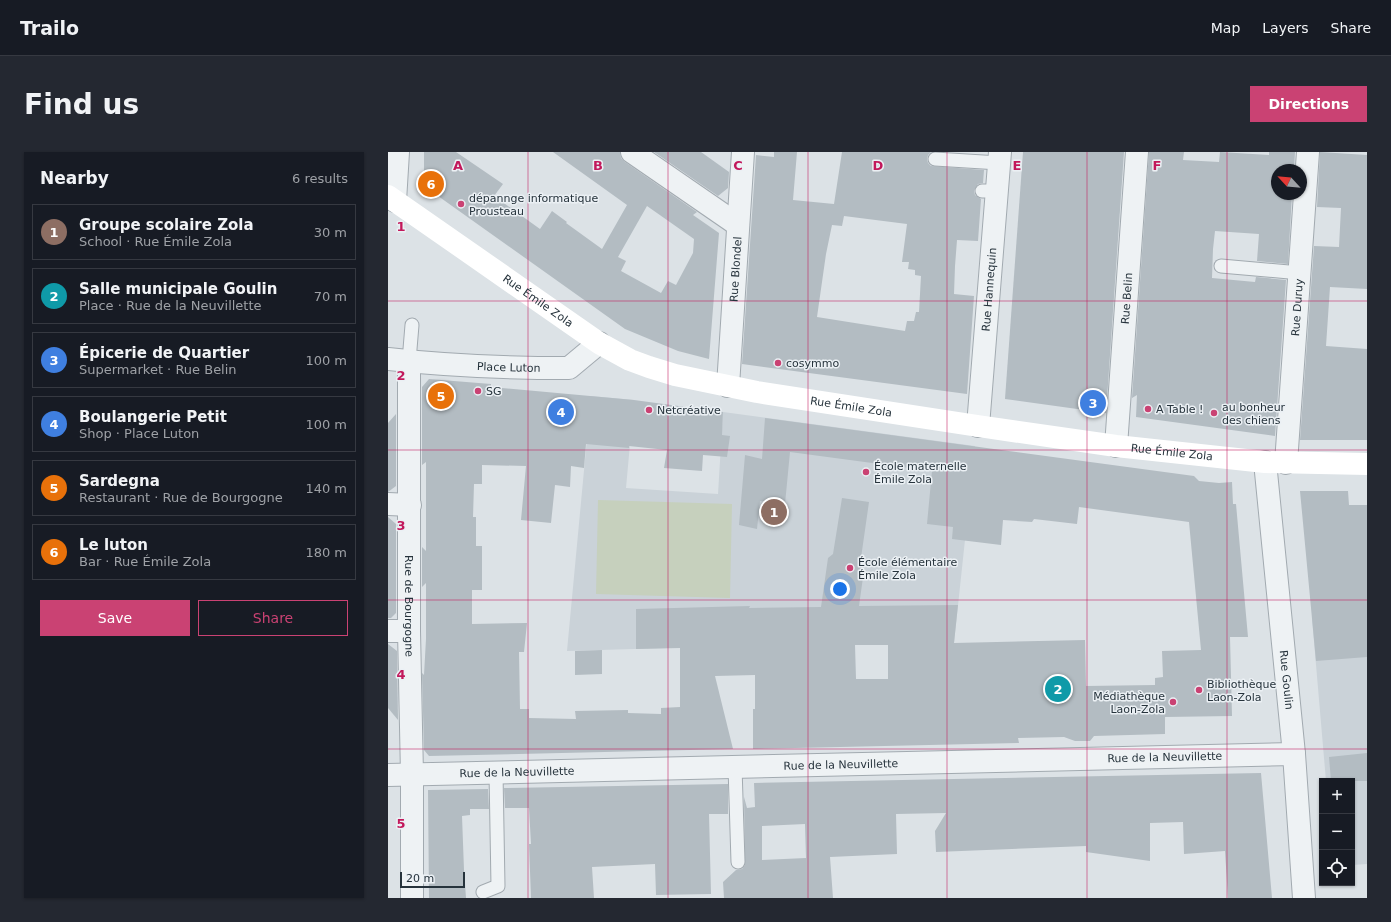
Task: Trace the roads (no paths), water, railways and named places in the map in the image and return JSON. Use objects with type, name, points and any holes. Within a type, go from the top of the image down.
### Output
[{"type":"main road","name":"Rue Émile Zola","points":[[392,198],[599,343],[630,360],[675,375],[756,392],[1116,446],[1276,462],[1367,464]]},
{"type":"street","points":[[392,198],[398,152]]},
{"type":"street","points":[[632,152],[738,225]]},
{"type":"street","name":"Rue Blondel","points":[[728,386],[743,152]]},
{"type":"street","name":"Rue Belin","points":[[1116,446],[1137,152]]},
{"type":"street","name":"Rue Duruy","points":[[1276,462],[1300,273],[1308,152]]},
{"type":"street","name":"Rue Hannequin","points":[[978,426],[990,191],[1000,158]]},
{"type":"street","name":"Place Luton","points":[[388,359],[524,368],[569,368],[599,343]]},
{"type":"street","name":"Rue de Bourgogne","points":[[409,361],[410,505],[398,631],[412,775],[412,898]]},
{"type":"street","name":"Rue Goulin","points":[[1276,462],[1304,898]]},
{"type":"street","points":[[388,504],[410,505]]},
{"type":"street","name":"Rue de la Neuvillette","points":[[388,775],[1294,754]]},
{"type":"lane","points":[[935,159],[1000,158]]},
{"type":"lane","points":[[1221,266],[1300,273]]},
{"type":"lane","points":[[409,361],[412,325]]},
{"type":"lane","points":[[735,767],[738,862]]},
{"type":"lane","points":[[483,892],[498,886],[496,773]]},
{"type":"place","name":"Le luton","points":[[431,184]]},
{"type":"place","name":"dépannge informatique Prousteau","points":[[461,204]]},
{"type":"place","name":"cosymmo","points":[[778,363]]},
{"type":"place","name":"SG","points":[[478,391]]},
{"type":"place","name":"Sardegna","points":[[441,396]]},
{"type":"place","name":"Épicerie de Quartier","points":[[1093,403]]},
{"type":"place","name":"A Table !","points":[[1148,409]]},
{"type":"place","name":"Netcréative","points":[[649,410]]},
{"type":"place","name":"Boulangerie Petit","points":[[561,412]]},
{"type":"place","name":"au bonheur des chiens","points":[[1214,413]]},
{"type":"place","name":"École maternelle Émile Zola","points":[[866,472]]},
{"type":"place","name":"Groupe scolaire Zola","points":[[774,512]]},
{"type":"place","name":"École élémentaire Émile Zola","points":[[850,568]]},
{"type":"place","name":"Salle municipale Goulin","points":[[1058,689]]},
{"type":"place","name":"Bibliothèque Laon-Zola","points":[[1199,690]]},
{"type":"place","name":"Médiathèque Laon-Zola","points":[[1173,702]]}]
